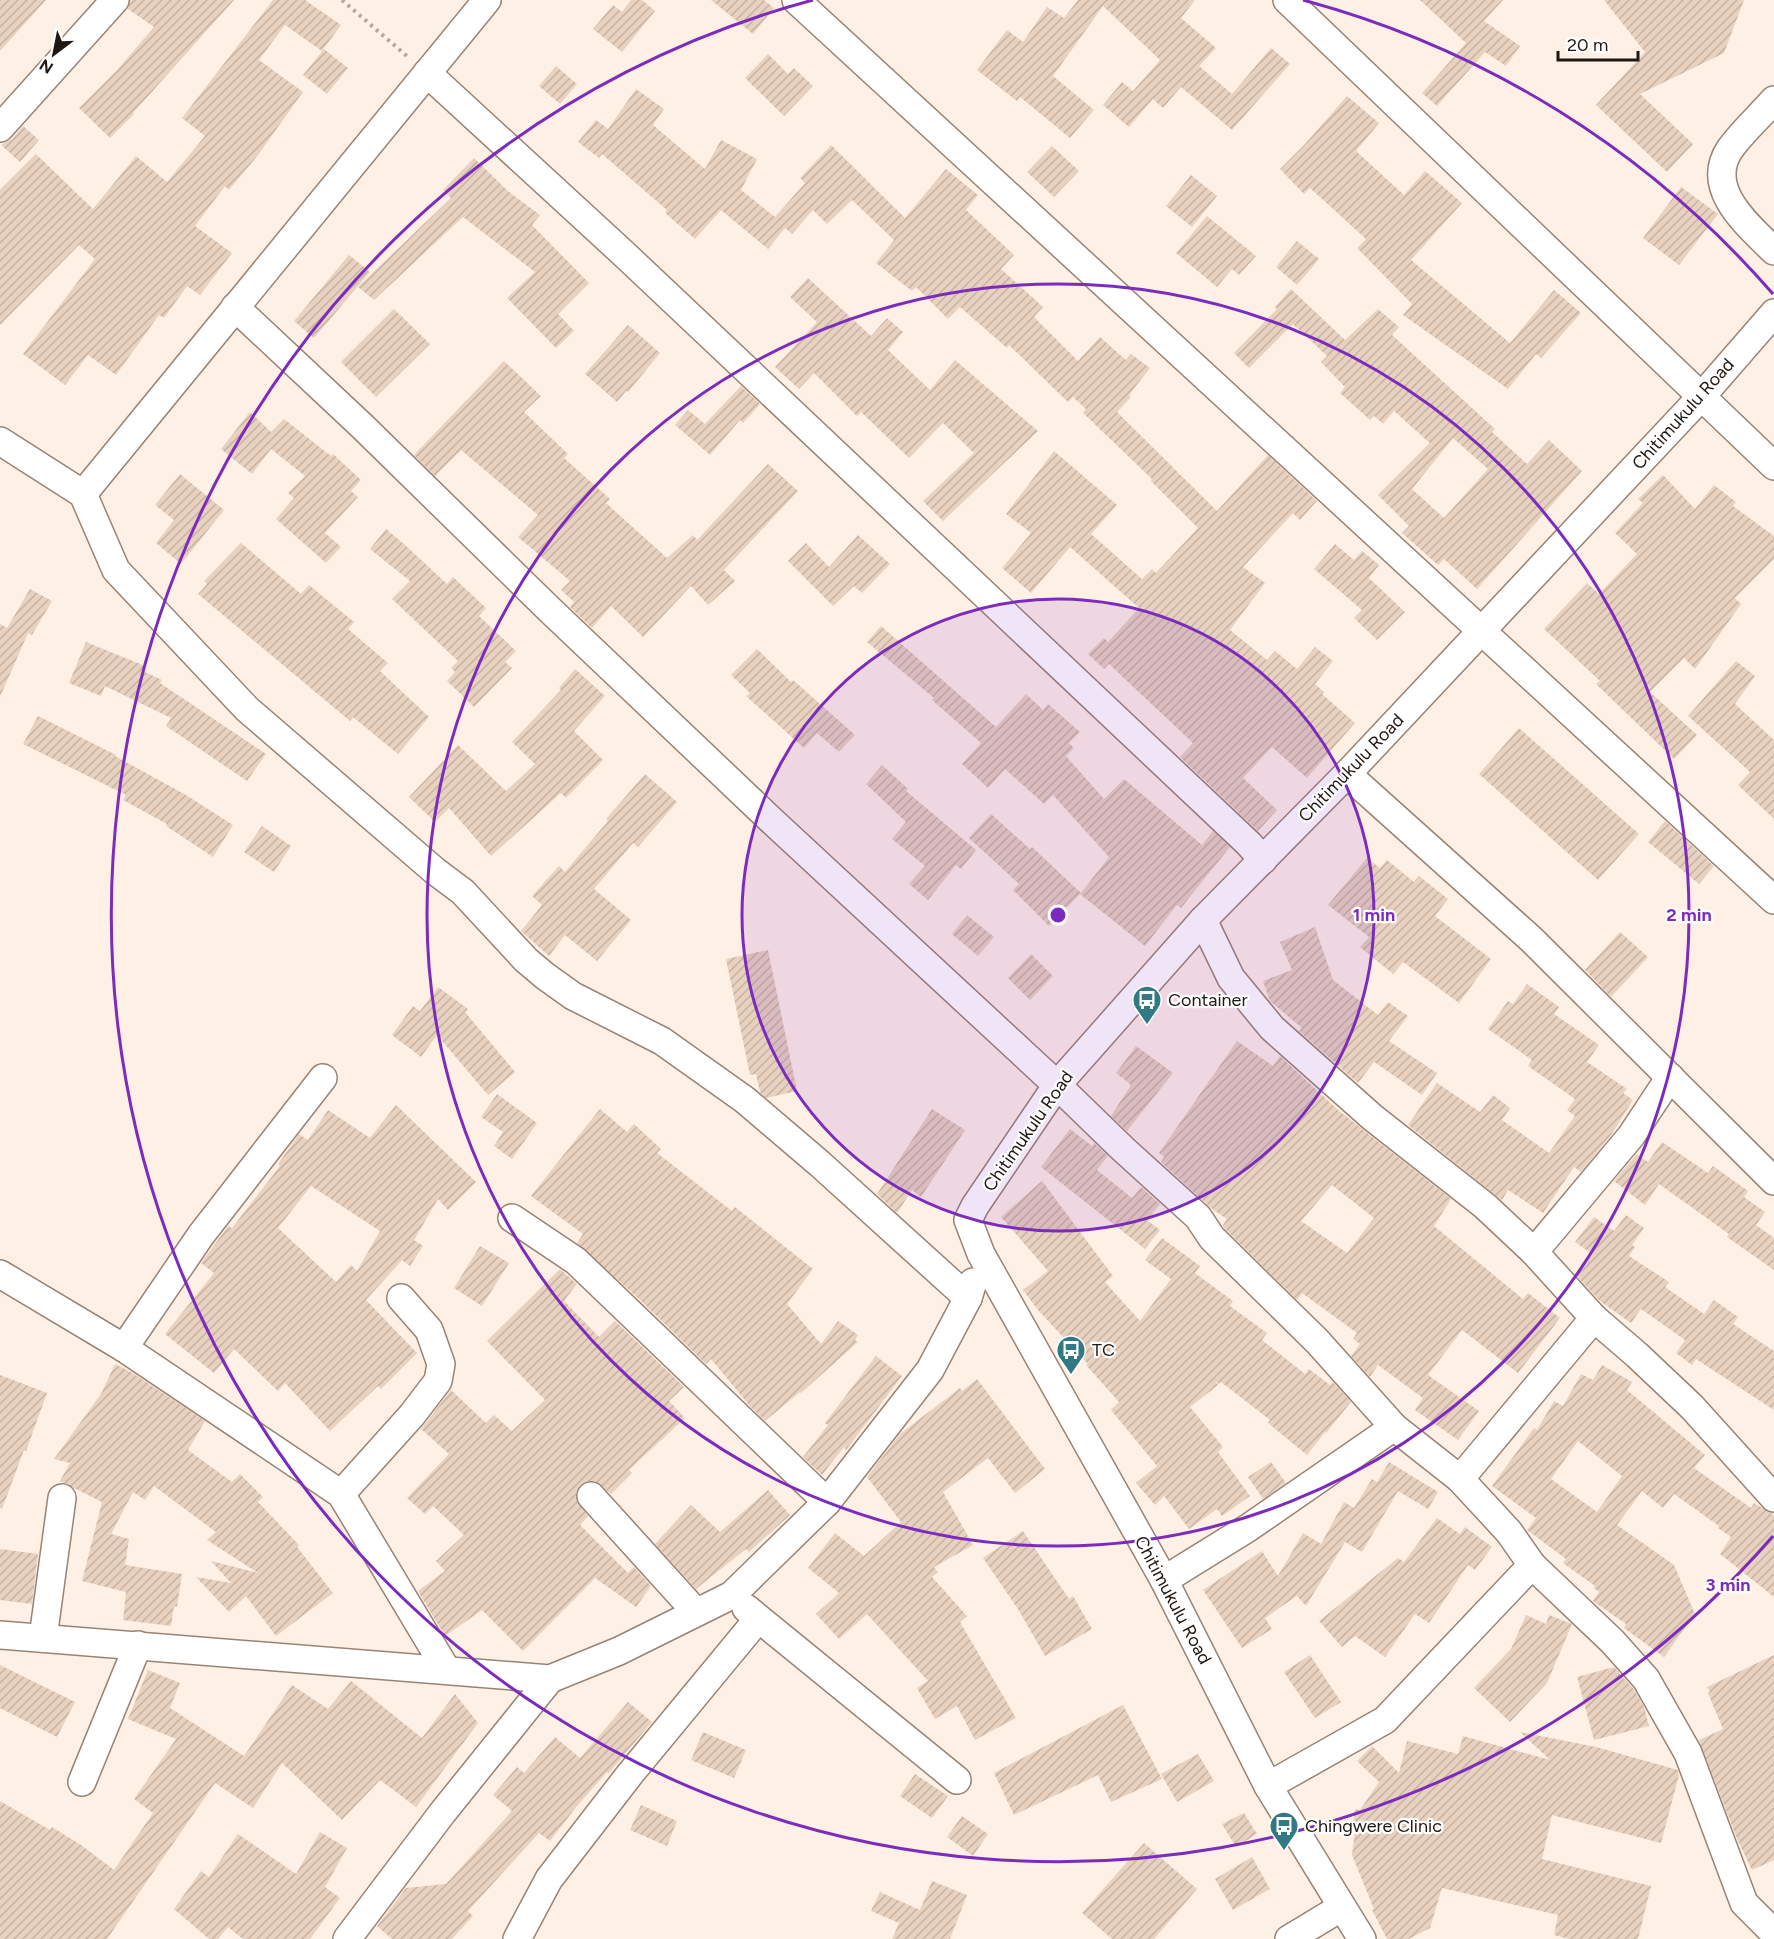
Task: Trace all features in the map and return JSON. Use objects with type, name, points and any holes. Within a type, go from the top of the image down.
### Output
[{"type":"street","points":[[0,128],[115,0]]},
{"type":"street","points":[[83,494],[487,0]]},
{"type":"street","points":[[796,0],[1774,900]]},
{"type":"street","points":[[1287,0],[1774,466]]},
{"type":"street","points":[[427,73],[642,271],[1249,844],[1263,860]]},
{"type":"street","points":[[1774,100],[1729,150],[1722,170],[1725,193],[1737,214],[1774,251]]},
{"type":"street","points":[[235,307],[362,426],[550,610],[770,819],[1123,1149],[1198,1216],[1212,1238],[1317,1341],[1394,1427],[1460,1479],[1509,1532],[1532,1565],[1612,1641],[1646,1679],[1688,1753],[1744,1903],[1774,1933]]},
{"type":"street","name":"Chitimukulu Road","points":[[1362,1939],[1268,1786],[1164,1580],[981,1254],[968,1220],[975,1206],[1057,1085],[1203,920],[1347,774],[1701,397],[1774,313]]},
{"type":"street","points":[[3,453],[83,494],[116,570],[247,709],[435,871],[463,892],[526,960],[573,996],[662,1041],[746,1100],[968,1298]]},
{"type":"street","points":[[1347,774],[1531,939],[1774,1182]]},
{"type":"street","points":[[1203,920],[1232,978],[1272,1028],[1372,1117],[1485,1206],[1534,1252],[1594,1318],[1692,1407],[1774,1498]]},
{"type":"street","points":[[1534,1252],[1631,1136],[1670,1077]]},
{"type":"street","points":[[124,1348],[201,1235],[323,1078]]},
{"type":"street","points":[[512,1218],[576,1261],[827,1502]]},
{"type":"street","points":[[0,1635],[550,1679],[619,1651],[732,1595],[827,1502],[930,1370],[968,1298],[981,1254]]},
{"type":"street","points":[[0,1274],[124,1348],[341,1494],[446,1669]]},
{"type":"street","points":[[341,1494],[412,1415],[438,1381],[441,1364],[429,1330],[401,1298]]},
{"type":"street","points":[[1460,1479],[1594,1318]]},
{"type":"street","points":[[1164,1580],[1248,1528],[1394,1427]]},
{"type":"street","points":[[591,1496],[696,1612]]},
{"type":"street","points":[[44,1638],[63,1498]]},
{"type":"street","points":[[1268,1786],[1385,1720],[1532,1565]]},
{"type":"street","points":[[732,1595],[758,1619],[957,1780]]},
{"type":"street","points":[[517,1939],[549,1879],[630,1774],[758,1619]]},
{"type":"street","points":[[82,1782],[138,1645]]},
{"type":"street","points":[[347,1939],[443,1812],[550,1679]]},
{"type":"street","points":[[1289,1939],[1342,1907]]},
{"type":"path","points":[[342,0],[427,73]]},
{"type":"building","points":[[0,0],[46,0],[0,51]]},
{"type":"building","points":[[130,0],[234,0],[134,114],[110,138],[79,108],[117,70],[154,27],[128,9]]},
{"type":"building","points":[[273,0],[305,0],[341,25],[322,51],[285,25],[259,60],[303,92],[258,155],[229,190],[225,186],[195,226],[232,253],[200,295],[187,286],[164,318],[159,315],[116,375],[88,355],[65,385],[23,354],[95,259],[79,245],[0,325],[0,190],[36,154],[93,209],[136,156],[167,182],[205,136],[182,118]]},
{"type":"building","points":[[631,0],[642,0],[655,11],[622,52],[593,29],[613,5],[622,12]]},
{"type":"building","points":[[711,0],[764,0],[774,8],[753,34]]},
{"type":"building","points":[[1078,0],[1195,0],[1181,18],[1216,48],[1199,66],[1232,94],[1271,48],[1290,64],[1232,130],[1181,87],[1163,108],[1153,99],[1129,127],[1103,105],[1122,82],[1133,91],[1160,60],[1103,6],[1053,76],[1094,110],[1070,138],[1020,97],[1017,101],[977,70],[1007,30],[1023,42],[1047,7],[1064,18]]},
{"type":"building","points":[[1420,0],[1503,0],[1484,21],[1520,46],[1506,66],[1485,52],[1437,106],[1422,93],[1466,43]]},
{"type":"building","points":[[1604,0],[1744,0],[1724,53],[1640,94],[1693,144],[1667,172],[1596,105],[1645,52]]},
{"type":"building","points":[[324,49],[348,68],[327,94],[303,75]]},
{"type":"building","points":[[768,54],[788,74],[794,68],[813,86],[784,116],[745,78]]},
{"type":"building","points":[[556,66],[577,84],[560,104],[539,86]]},
{"type":"building","points":[[636,89],[664,109],[653,125],[705,169],[721,140],[757,159],[741,190],[775,217],[805,183],[800,178],[831,145],[905,218],[946,169],[978,195],[966,210],[1014,255],[1001,269],[1043,307],[1034,317],[1078,361],[1100,337],[1126,360],[1131,354],[1150,368],[1129,395],[1131,397],[1117,412],[1217,511],[1268,455],[1317,501],[1300,520],[1293,513],[1243,567],[1265,583],[1230,630],[1267,660],[1275,651],[1297,669],[1315,647],[1333,661],[1315,684],[1324,692],[1322,694],[1355,723],[1307,778],[1272,747],[1243,778],[1277,810],[1258,831],[1180,757],[1193,743],[1109,664],[1104,669],[1088,654],[1104,638],[1108,642],[1139,608],[1070,547],[1031,593],[1002,568],[1031,533],[1006,514],[1054,451],[1117,505],[1091,534],[1142,579],[1152,569],[1156,573],[1198,528],[1151,481],[1152,479],[1083,413],[1086,409],[1073,397],[1068,402],[1009,345],[1007,348],[960,307],[948,319],[916,287],[912,291],[876,263],[894,240],[852,200],[827,224],[813,210],[792,234],[785,228],[768,249],[721,210],[695,239],[665,213],[667,210],[602,154],[599,158],[578,142],[596,120],[608,129]]},
{"type":"building","points":[[1347,96],[1379,123],[1356,151],[1404,195],[1425,171],[1462,203],[1411,260],[1510,343],[1554,290],[1581,313],[1541,358],[1536,354],[1508,389],[1403,315],[1412,304],[1357,248],[1366,239],[1310,188],[1304,194],[1280,169]]},
{"type":"building","points":[[23,126],[39,140],[20,162],[1,145],[12,139]]},
{"type":"building","points":[[1052,146],[1079,171],[1054,197],[1027,172]]},
{"type":"building","points":[[474,158],[509,192],[540,215],[532,225],[589,283],[558,314],[574,331],[556,348],[507,298],[535,272],[463,217],[374,300],[358,287],[451,198],[443,190]]},
{"type":"building","points":[[1191,175],[1217,196],[1192,227],[1166,206]]},
{"type":"building","points":[[1681,187],[1718,214],[1679,265],[1643,238]]},
{"type":"building","points":[[1207,216],[1256,256],[1239,275],[1232,269],[1217,287],[1176,253]]},
{"type":"building","points":[[1297,241],[1319,259],[1297,285],[1276,267]]},
{"type":"building","points":[[349,255],[370,272],[314,338],[294,321]]},
{"type":"building","points":[[808,278],[871,336],[887,318],[903,332],[888,350],[930,390],[955,360],[1038,431],[943,521],[923,501],[974,453],[943,423],[909,458],[861,412],[857,416],[814,373],[799,389],[775,367],[817,322],[790,297]]},
{"type":"building","points":[[1291,289],[1345,340],[1378,309],[1399,327],[1392,335],[1495,429],[1492,432],[1527,464],[1549,440],[1582,471],[1477,589],[1444,559],[1438,565],[1402,533],[1409,526],[1378,495],[1430,443],[1394,411],[1383,424],[1374,416],[1370,420],[1340,393],[1345,387],[1321,362],[1327,356],[1293,324],[1249,368],[1234,353],[1277,309],[1275,307]],"holes":[[[1453,438],[1488,469],[1444,518],[1412,489]]]},
{"type":"building","points":[[394,309],[430,344],[376,397],[341,362]]},
{"type":"building","points":[[628,325],[660,353],[617,402],[585,374]]},
{"type":"building","points":[[504,361],[541,396],[524,412],[568,454],[564,458],[610,499],[606,503],[667,558],[693,535],[697,540],[768,464],[798,491],[724,570],[735,581],[708,605],[691,586],[643,637],[611,606],[592,628],[570,607],[574,602],[561,590],[570,581],[518,537],[538,515],[461,450],[435,476],[414,455]]},
{"type":"building","points":[[741,386],[760,404],[743,423],[740,420],[710,455],[675,425],[688,410],[705,424]]},
{"type":"building","points":[[250,412],[271,432],[284,419],[331,456],[333,454],[361,480],[351,491],[358,497],[325,533],[341,547],[326,563],[276,519],[294,498],[288,493],[305,476],[271,449],[252,474],[221,449]]},
{"type":"building","points":[[180,474],[224,510],[181,564],[156,543],[174,520],[155,505]]},
{"type":"building","points":[[1663,475],[1695,509],[1714,485],[1736,502],[1733,506],[1774,536],[1774,559],[1735,598],[1741,604],[1695,669],[1684,658],[1650,692],[1697,735],[1674,759],[1596,684],[1600,681],[1544,629],[1587,583],[1599,594],[1637,554],[1615,533],[1643,503],[1638,499]]},
{"type":"building","points":[[386,529],[447,584],[453,577],[486,608],[479,616],[516,651],[505,662],[512,668],[474,707],[447,681],[455,672],[451,668],[458,661],[392,599],[410,581],[370,549]]},
{"type":"building","points":[[858,535],[890,564],[862,593],[854,586],[833,606],[788,561],[806,543],[829,567]]},
{"type":"building","points":[[241,543],[301,594],[309,585],[354,622],[348,629],[388,663],[380,671],[429,717],[398,754],[353,717],[350,721],[198,594],[207,584],[204,581]]},
{"type":"building","points":[[1335,544],[1354,560],[1362,551],[1379,565],[1369,578],[1405,612],[1377,640],[1354,618],[1362,610],[1314,569]]},
{"type":"building","points":[[30,589],[52,601],[32,635],[28,633],[0,697],[0,624],[7,628]]},
{"type":"building","points":[[881,626],[996,727],[1026,694],[1043,710],[1048,704],[1080,732],[1069,743],[1074,748],[1066,756],[1104,799],[1124,779],[1202,845],[1213,831],[1230,847],[1181,908],[1177,905],[1145,946],[1080,894],[1049,926],[1013,890],[1019,884],[969,838],[991,814],[1030,849],[1032,847],[1081,893],[1109,857],[1053,795],[1044,804],[1005,769],[988,788],[962,764],[981,743],[932,700],[934,698],[867,642]]},
{"type":"building","points":[[86,642],[145,666],[143,671],[162,680],[160,683],[266,754],[247,781],[166,726],[171,718],[105,686],[101,696],[69,683]]},
{"type":"building","points":[[757,649],[791,682],[793,680],[855,735],[839,752],[817,733],[804,748],[746,696],[750,693],[731,675]]},
{"type":"building","points":[[1736,661],[1755,676],[1735,704],[1774,740],[1774,819],[1738,785],[1750,772],[1688,716]]},
{"type":"building","points":[[575,669],[605,696],[574,731],[603,760],[566,798],[561,793],[491,856],[449,808],[435,822],[409,797],[458,745],[506,791],[535,764],[512,742],[561,690],[559,688]]},
{"type":"building","points":[[38,716],[116,755],[233,825],[213,857],[166,826],[167,824],[123,800],[126,795],[23,744]]},
{"type":"building","points":[[1519,728],[1639,834],[1598,880],[1479,774]]},
{"type":"building","points":[[882,765],[908,789],[906,791],[976,850],[961,869],[956,865],[928,900],[909,884],[925,866],[892,839],[906,822],[866,784]]},
{"type":"building","points":[[645,774],[677,802],[638,847],[633,843],[594,889],[631,920],[597,961],[565,935],[549,956],[521,931],[542,905],[532,896],[559,866],[565,872]]},
{"type":"building","points":[[1665,821],[1714,866],[1699,884],[1648,842]]},
{"type":"building","points":[[262,826],[291,846],[274,872],[244,852]]},
{"type":"building","points":[[1367,858],[1380,868],[1387,860],[1414,882],[1419,876],[1448,899],[1435,916],[1491,959],[1459,1003],[1403,962],[1393,974],[1360,947],[1369,937],[1328,905]]},
{"type":"building","points":[[967,915],[994,937],[978,956],[952,934]]},
{"type":"building","points":[[1315,927],[1333,980],[1378,1015],[1388,1002],[1408,1016],[1389,1041],[1437,1073],[1422,1095],[1374,1062],[1358,1083],[1299,1031],[1302,1028],[1270,1001],[1263,981],[1292,970],[1280,942]]},
{"type":"building","points":[[1620,932],[1648,957],[1611,997],[1585,970]]},
{"type":"building","points":[[768,950],[797,1091],[766,1098],[760,1092],[756,1074],[750,1075],[726,959]]},
{"type":"building","points":[[1031,954],[1053,976],[1030,1000],[1008,978]]},
{"type":"building","points":[[1527,984],[1559,1007],[1554,1014],[1599,1045],[1587,1062],[1627,1089],[1623,1093],[1633,1100],[1611,1135],[1581,1172],[1574,1167],[1543,1213],[1508,1190],[1502,1200],[1408,1125],[1437,1083],[1480,1112],[1493,1095],[1510,1108],[1502,1120],[1549,1153],[1575,1116],[1567,1110],[1575,1099],[1528,1066],[1532,1060],[1488,1029],[1508,1001],[1513,1004]]},
{"type":"building","points":[[438,987],[468,1009],[465,1012],[515,1072],[488,1095],[437,1035],[421,1057],[392,1035],[413,1006],[420,1011]]},
{"type":"building","points":[[1237,1041],[1273,1066],[1280,1056],[1338,1110],[1451,1199],[1434,1226],[1523,1299],[1528,1293],[1560,1318],[1518,1373],[1462,1330],[1428,1375],[1479,1411],[1458,1440],[1415,1410],[1423,1398],[1378,1365],[1370,1377],[1351,1356],[1360,1344],[1353,1339],[1357,1333],[1302,1293],[1297,1300],[1224,1228],[1223,1225],[1227,1219],[1211,1208],[1161,1162],[1164,1157],[1159,1153]],"holes":[[[1332,1185],[1374,1218],[1347,1253],[1301,1221]]]},
{"type":"building","points":[[1136,1046],[1173,1073],[1127,1131],[1111,1116],[1131,1085],[1116,1073]]},
{"type":"building","points":[[497,1094],[537,1123],[512,1159],[494,1146],[503,1132],[481,1117]]},
{"type":"building","points":[[396,1105],[476,1182],[448,1210],[438,1199],[414,1240],[423,1246],[410,1266],[402,1260],[366,1300],[417,1353],[381,1389],[378,1386],[330,1431],[285,1383],[278,1391],[234,1349],[214,1373],[165,1334],[214,1273],[201,1263],[228,1226],[232,1228],[280,1166],[278,1164],[299,1134],[308,1140],[328,1110],[370,1138]],"holes":[[[311,1186],[380,1231],[357,1271],[351,1265],[336,1282],[278,1228]]]},
{"type":"building","points":[[600,1109],[627,1132],[634,1124],[661,1149],[657,1153],[732,1211],[735,1207],[813,1269],[787,1304],[821,1344],[838,1321],[858,1335],[855,1340],[858,1342],[801,1393],[765,1421],[711,1359],[706,1364],[577,1243],[583,1234],[531,1196]]},
{"type":"building","points":[[932,1109],[965,1130],[921,1197],[912,1190],[897,1213],[877,1194]]},
{"type":"building","points":[[1070,1129],[1092,1146],[1094,1143],[1108,1156],[1097,1170],[1132,1198],[1141,1187],[1160,1204],[1147,1220],[1160,1230],[1145,1249],[1041,1167]]},
{"type":"building","points":[[1662,1142],[1708,1173],[1713,1166],[1748,1191],[1744,1197],[1765,1212],[1756,1225],[1774,1238],[1774,1270],[1727,1237],[1729,1234],[1659,1184],[1645,1205],[1614,1181],[1637,1154],[1648,1162]]},
{"type":"building","points":[[1042,1181],[1113,1276],[1105,1282],[1140,1321],[1171,1279],[1145,1260],[1162,1238],[1200,1266],[1195,1273],[1233,1301],[1230,1306],[1267,1333],[1262,1340],[1305,1374],[1309,1369],[1330,1385],[1333,1382],[1351,1402],[1307,1455],[1268,1423],[1270,1420],[1221,1382],[1219,1384],[1215,1381],[1218,1385],[1190,1407],[1223,1447],[1218,1452],[1250,1496],[1222,1516],[1217,1509],[1189,1529],[1164,1496],[1155,1505],[1136,1483],[1157,1466],[1111,1410],[1119,1402],[1023,1290],[1048,1271],[1001,1217]]},
{"type":"building","points":[[1626,1215],[1644,1228],[1632,1245],[1635,1247],[1629,1256],[1669,1282],[1665,1287],[1704,1314],[1714,1300],[1738,1317],[1733,1324],[1774,1351],[1774,1410],[1696,1359],[1692,1365],[1676,1353],[1685,1340],[1641,1309],[1631,1323],[1600,1301],[1576,1275],[1592,1254],[1575,1242],[1594,1217],[1614,1231]]},
{"type":"building","points":[[480,1246],[509,1263],[482,1306],[454,1288]]},
{"type":"building","points":[[560,1269],[577,1284],[564,1301],[599,1337],[615,1321],[684,1387],[669,1401],[685,1418],[629,1470],[632,1473],[611,1494],[595,1481],[581,1484],[576,1492],[576,1500],[588,1516],[580,1525],[628,1573],[634,1567],[651,1586],[636,1607],[595,1578],[523,1651],[482,1610],[445,1636],[418,1591],[445,1571],[436,1561],[464,1535],[433,1506],[425,1514],[407,1498],[449,1454],[421,1429],[451,1390],[486,1423],[494,1415],[512,1431],[545,1400],[487,1341]]},
{"type":"building","points":[[876,1356],[902,1376],[846,1450],[844,1447],[822,1475],[803,1457],[828,1425],[825,1423]]},
{"type":"building","points":[[115,1364],[131,1372],[205,1421],[188,1450],[232,1482],[240,1474],[263,1497],[258,1502],[299,1545],[297,1547],[333,1593],[276,1636],[246,1596],[229,1612],[196,1577],[231,1583],[211,1561],[258,1573],[207,1540],[216,1532],[154,1486],[145,1500],[133,1492],[111,1534],[129,1539],[125,1565],[182,1574],[177,1607],[174,1606],[171,1626],[123,1620],[126,1592],[82,1581],[102,1502],[60,1481],[70,1463],[54,1459],[101,1394]]},
{"type":"building","points":[[1602,1365],[1632,1382],[1627,1390],[1705,1455],[1694,1468],[1751,1508],[1754,1503],[1774,1515],[1774,1597],[1720,1554],[1731,1537],[1718,1528],[1719,1526],[1674,1494],[1663,1508],[1642,1491],[1617,1525],[1674,1565],[1695,1614],[1664,1657],[1624,1628],[1626,1624],[1593,1601],[1599,1592],[1594,1588],[1595,1586],[1563,1563],[1566,1559],[1527,1530],[1536,1518],[1492,1486],[1534,1428],[1537,1430],[1554,1401],[1563,1406],[1581,1374],[1593,1380]],"holes":[[[1578,1441],[1622,1476],[1597,1512],[1551,1479]]]},
{"type":"building","points":[[0,1375],[47,1393],[2,1509],[0,1508]]},
{"type":"building","points":[[977,1379],[1045,1469],[1015,1493],[988,1458],[943,1492],[973,1545],[934,1567],[938,1572],[932,1577],[967,1616],[960,1622],[1016,1718],[975,1740],[957,1706],[935,1719],[917,1688],[928,1681],[867,1614],[839,1639],[816,1614],[839,1593],[808,1568],[835,1533],[864,1556],[901,1522],[867,1477],[900,1434],[960,1388],[962,1391]]},
{"type":"building","points":[[1271,1462],[1286,1483],[1263,1499],[1248,1477]]},
{"type":"building","points":[[1389,1462],[1438,1492],[1428,1509],[1398,1491],[1362,1552],[1345,1542],[1306,1606],[1297,1596],[1265,1618],[1272,1629],[1242,1648],[1203,1590],[1262,1551],[1278,1576],[1303,1533],[1321,1544],[1344,1502],[1354,1508],[1372,1479],[1377,1482]]},
{"type":"building","points":[[768,1490],[790,1515],[749,1552],[746,1549],[696,1589],[655,1544],[691,1505],[720,1532]]},
{"type":"building","points":[[1437,1518],[1460,1534],[1465,1527],[1492,1547],[1475,1570],[1468,1565],[1429,1623],[1415,1614],[1385,1657],[1355,1636],[1342,1647],[1319,1621],[1398,1558],[1404,1562]]},
{"type":"building","points":[[1023,1531],[1069,1599],[1073,1596],[1092,1629],[1045,1656],[1018,1609],[983,1558]]},
{"type":"building","points":[[0,1549],[38,1554],[32,1604],[0,1600]]},
{"type":"building","points":[[1526,1615],[1546,1624],[1549,1615],[1572,1624],[1547,1683],[1510,1722],[1474,1688],[1511,1649]]},
{"type":"building","points":[[1310,1655],[1341,1702],[1315,1718],[1284,1672]]},
{"type":"building","points":[[1774,1655],[1774,1860],[1752,1870],[1738,1841],[1699,1740],[1723,1729],[1707,1687]]},
{"type":"building","points":[[0,1665],[75,1702],[57,1737],[0,1708]]},
{"type":"building","points":[[1614,1667],[1633,1688],[1644,1707],[1649,1726],[1594,1740],[1577,1677]]},
{"type":"building","points":[[148,1670],[180,1683],[170,1708],[244,1756],[292,1685],[328,1709],[351,1681],[422,1738],[455,1694],[478,1723],[416,1807],[380,1780],[342,1820],[282,1763],[253,1808],[215,1783],[107,1939],[0,1939],[0,1801],[50,1830],[52,1827],[114,1870],[153,1813],[134,1799],[176,1739],[128,1719]]},
{"type":"building","points":[[628,1702],[652,1722],[608,1774],[607,1772],[577,1806],[550,1841],[539,1833],[468,1911],[473,1916],[452,1939],[392,1939],[377,1926],[406,1888],[446,1884],[512,1811],[493,1795],[517,1767],[524,1773],[555,1737],[580,1758]]},
{"type":"building","points":[[1123,1705],[1162,1779],[1111,1802],[1098,1775],[1014,1815],[994,1773]]},
{"type":"building","points":[[703,1732],[746,1750],[734,1778],[691,1760]]},
{"type":"building","points":[[1520,1732],[1596,1747],[1678,1770],[1679,1775],[1661,1843],[1552,1815],[1542,1859],[1651,1886],[1638,1939],[1569,1939],[1554,1935],[1558,1915],[1442,1888],[1430,1928],[1409,1939],[1387,1939],[1372,1910],[1374,1909],[1352,1855],[1355,1809],[1360,1810],[1379,1782],[1357,1761],[1372,1746],[1399,1773],[1407,1741],[1458,1754],[1463,1736],[1550,1760]]},
{"type":"building","points":[[1198,1754],[1214,1781],[1177,1802],[1161,1774]]},
{"type":"building","points":[[915,1774],[948,1796],[932,1818],[900,1796]]},
{"type":"building","points":[[641,1805],[677,1821],[667,1846],[630,1830]]},
{"type":"building","points":[[1244,1813],[1257,1834],[1236,1847],[1222,1824]]},
{"type":"building","points":[[962,1816],[988,1834],[973,1856],[947,1837]]},
{"type":"building","points":[[320,1832],[347,1848],[325,1887],[340,1898],[310,1939],[243,1939],[228,1927],[218,1939],[209,1939],[174,1909],[201,1871],[209,1877],[238,1834],[296,1874]]},
{"type":"building","points":[[1144,1843],[1197,1889],[1154,1939],[1112,1939],[1082,1913]]},
{"type":"building","points":[[1252,1857],[1270,1889],[1233,1910],[1215,1879]]},
{"type":"building","points":[[932,1881],[967,1895],[950,1939],[892,1939],[899,1923],[871,1911],[880,1892],[920,1910]]},
{"type":"place","name":"Container","points":[[1147,1026]]},
{"type":"place","name":"TC","points":[[1071,1376]]},
{"type":"place","name":"Chingwere Clinic","points":[[1284,1852]]}]
